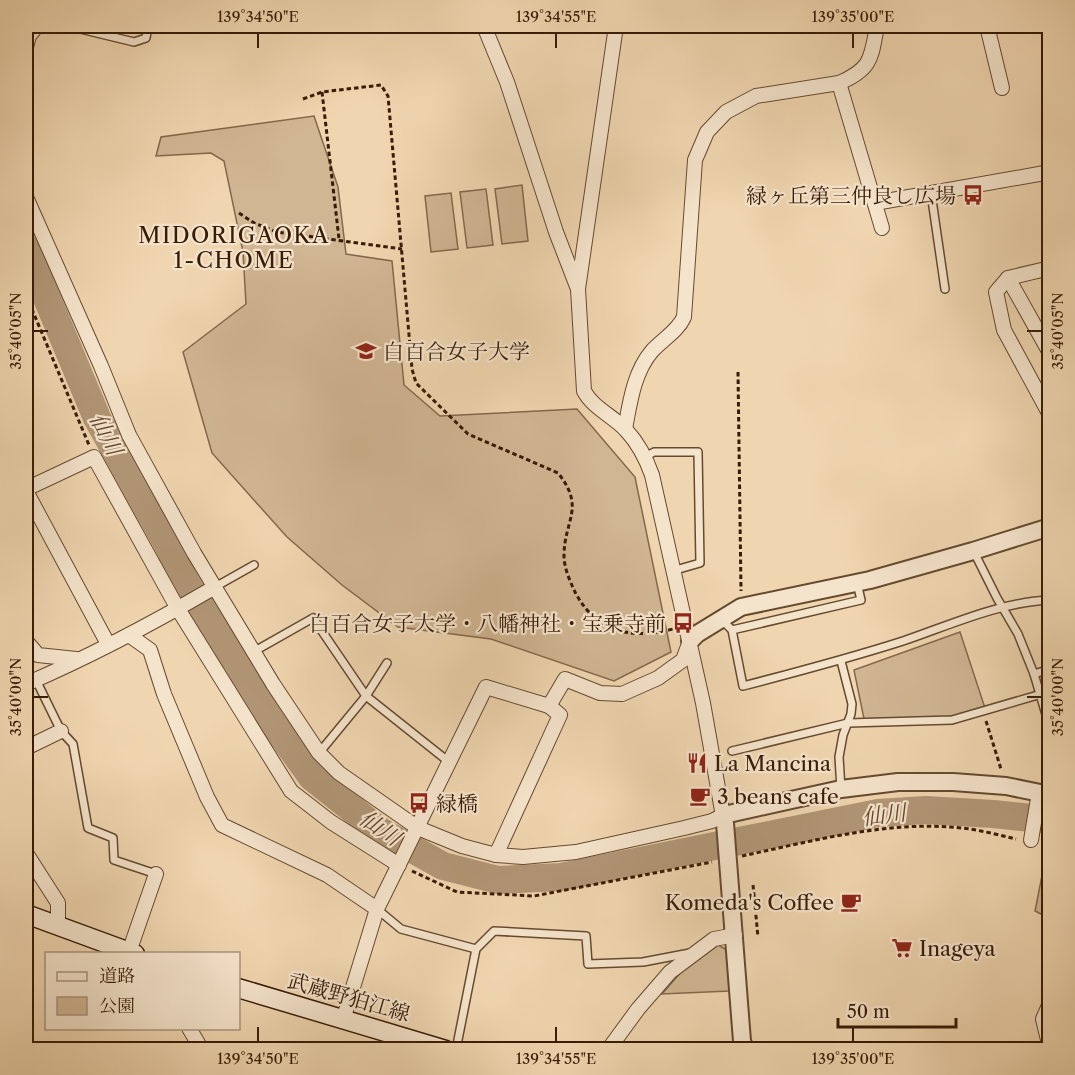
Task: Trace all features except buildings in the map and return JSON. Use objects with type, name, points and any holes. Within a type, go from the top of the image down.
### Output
[{"type":"main road","points":[[26,914],[129,952]]},
{"type":"main road","name":"武蔵野狛江線","points":[[240,989],[446,1050]]},
{"type":"street","points":[[26,47],[29,36],[37,26]]},
{"type":"street","points":[[484,26],[507,82],[556,232],[578,289]]},
{"type":"street","points":[[616,26],[586,247],[578,289],[584,391],[588,399],[625,429],[645,457],[651,475],[688,633],[724,819],[742,1041],[745,1050]]},
{"type":"street","points":[[625,429],[640,369],[651,353],[675,331],[684,317],[695,160],[707,132],[726,112],[756,96],[839,83],[862,71],[871,53],[877,26]]},
{"type":"street","points":[[987,26],[1002,88]]},
{"type":"street","points":[[839,83],[882,228]]},
{"type":"street","points":[[875,203],[1050,172]]},
{"type":"street","points":[[26,197],[129,435],[211,590],[319,753],[339,773],[416,831],[496,855],[524,857],[576,852],[724,819],[841,789],[898,782],[953,782],[1006,786],[1045,795],[1031,841]]},
{"type":"street","points":[[1050,268],[1008,278],[996,292],[1004,330],[1050,415]]},
{"type":"street","points":[[1008,278],[1050,353]]},
{"type":"street","points":[[108,644],[26,490],[94,457],[291,791],[331,822],[399,865]]},
{"type":"street","points":[[688,633],[697,634],[727,625],[741,607],[857,583],[973,551],[1050,526]]},
{"type":"street","points":[[31,682],[129,635],[211,590]]},
{"type":"street","points":[[549,706],[565,679],[600,693],[622,694],[649,682],[683,660],[688,633]]},
{"type":"street","points":[[129,635],[150,650],[169,704],[207,797],[222,825],[327,875],[377,909]]},
{"type":"street","points":[[26,640],[38,655],[78,659]]},
{"type":"street","points":[[343,1020],[377,909],[486,687],[549,706],[560,715],[496,855]]},
{"type":"street","points":[[26,748],[61,731]]},
{"type":"street","points":[[26,853],[58,903],[58,927]]},
{"type":"street","points":[[132,952],[156,874]]},
{"type":"street","points":[[608,1050],[638,1009],[670,972],[714,939],[735,935]]},
{"type":"street","points":[[1050,939],[1050,962]]},
{"type":"street","points":[[1050,1003],[1042,1019],[1050,1048]]},
{"type":"street","points":[[190,1030],[202,1050]]},
{"type":"lane","points":[[68,26],[134,42],[146,38],[147,26]]},
{"type":"lane","points":[[931,193],[945,289]]},
{"type":"lane","points":[[645,457],[654,452],[698,452],[700,563],[672,571]]},
{"type":"lane","points":[[973,551],[1018,634],[1034,674],[1038,695],[1050,728]]},
{"type":"lane","points":[[211,590],[254,565]]},
{"type":"lane","points":[[857,583],[861,600],[727,625],[743,686],[841,662],[1003,608],[1032,600],[1050,600]]},
{"type":"lane","points":[[253,652],[313,618],[366,696],[449,762]]},
{"type":"lane","points":[[841,662],[852,704],[838,757],[841,789]]},
{"type":"lane","points":[[319,753],[366,696],[387,663]]},
{"type":"lane","points":[[1034,674],[1050,669]]},
{"type":"lane","points":[[31,682],[61,731],[73,744],[88,828],[113,838],[114,860],[156,874]]},
{"type":"lane","points":[[732,751],[848,723],[952,720],[1038,695]]},
{"type":"lane","points":[[377,909],[401,928],[476,949]]},
{"type":"lane","points":[[456,1050],[476,949],[494,931],[586,936],[588,964],[643,962],[697,952]]},
{"type":"path","points":[[303,99],[322,92],[381,85],[388,96],[412,369],[416,383],[468,434],[558,473],[568,485],[572,498],[572,513],[564,558],[570,583],[582,605],[592,617],[610,629],[630,633],[688,633]]},
{"type":"path","points":[[322,92],[339,239]]},
{"type":"path","points":[[239,213],[254,223],[277,232],[402,249]]},
{"type":"path","points":[[26,295],[94,457]]},
{"type":"path","points":[[738,372],[741,607]]},
{"type":"path","points":[[983,711],[1006,786]]},
{"type":"path","points":[[753,885],[758,938]]},
{"type":"green space","points":[[314,116],[338,187],[346,254],[392,261],[404,385],[440,416],[577,409],[635,477],[671,652],[614,681],[491,639],[398,627],[342,585],[287,537],[212,453],[183,352],[246,304],[243,252],[224,161],[211,153],[156,156],[161,137]]},
{"type":"green space","points":[[522,185],[528,241],[502,244],[495,189]]},
{"type":"green space","points":[[486,189],[493,245],[467,248],[460,192]]},
{"type":"green space","points":[[451,193],[458,249],[431,252],[425,196]]},
{"type":"green space","points":[[960,632],[985,708],[964,716],[864,719],[854,670]]},
{"type":"green space","points":[[1049,840],[1049,918],[1035,911]]},
{"type":"green space","points":[[718,945],[727,950],[729,991],[662,994],[682,971]]},
{"type":"waterway","name":"仙川","points":[[26,248],[97,418],[167,543],[185,581],[272,722],[312,777],[380,831],[443,866],[498,880],[561,877],[878,813],[926,810],[1050,820]]},
{"type":"place","name":"緑ヶ丘第三仲良し広場","points":[[973,195]]},
{"type":"place","name":"白百合女子大学","points":[[366,351]]},
{"type":"place","name":"白百合女子大学・八幡神社・宝乗寺前","points":[[683,623]]},
{"type":"place","name":"La Mancina","points":[[697,763]]},
{"type":"place","name":"3 beans cafe","points":[[700,796]]},
{"type":"place","name":"緑橋","points":[[419,803]]},
{"type":"place","name":"Komeda's Coffee","points":[[851,902]]},
{"type":"place","name":"Inageya","points":[[902,948]]},
{"type":"district","name":"MIDORIGAOKA 1-CHOME","points":[[234,248]]}]
